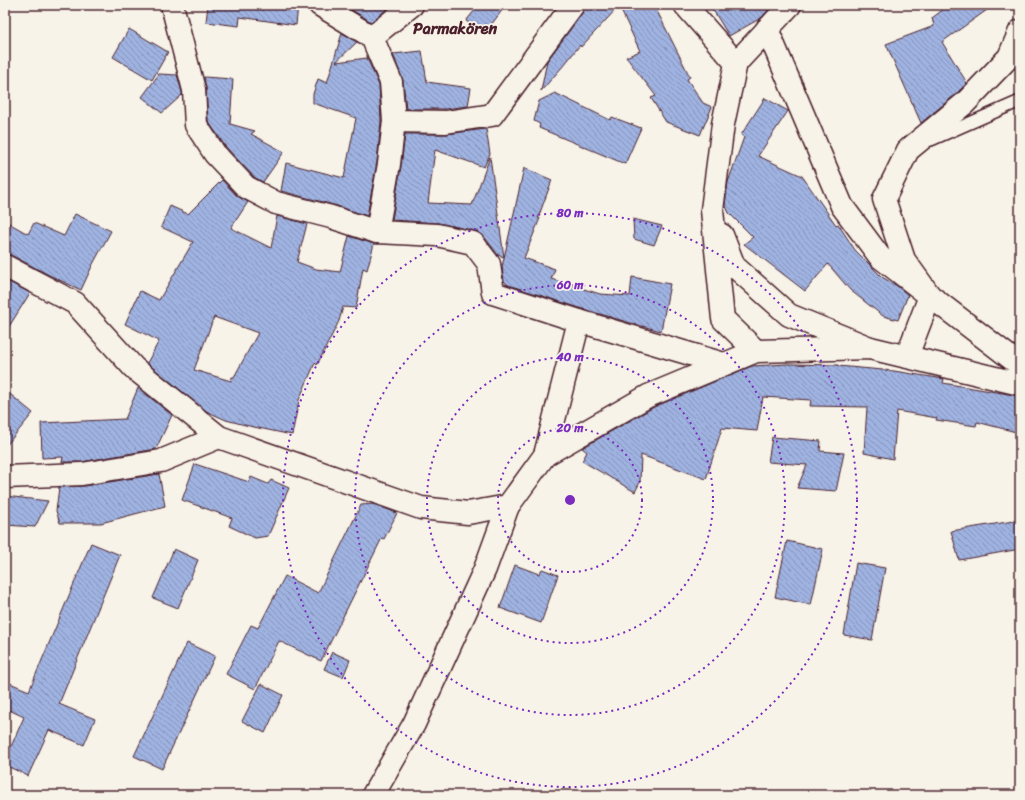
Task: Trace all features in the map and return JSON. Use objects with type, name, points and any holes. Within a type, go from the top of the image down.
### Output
[{"type":"street","points":[[172,5],[194,90],[196,125],[215,154],[246,187],[276,203],[377,232],[437,235],[473,243],[489,264],[493,293],[579,321],[724,364]]},
{"type":"street","points":[[320,5],[372,37],[391,82],[394,121],[389,164],[377,232]]},
{"type":"street","points":[[372,37],[412,5]]},
{"type":"street","points":[[394,121],[446,122],[492,115],[573,5]]},
{"type":"street","points":[[685,5],[736,63]]},
{"type":"street","points":[[756,351],[723,319],[712,210],[723,124],[736,63],[790,5]]},
{"type":"street","points":[[767,29],[842,206],[880,257],[1020,365]]},
{"type":"street","points":[[930,296],[904,260],[884,199],[908,150],[965,103],[990,78],[1009,57],[1020,31]]},
{"type":"street","points":[[712,210],[734,266],[789,315],[870,348],[1020,384]]},
{"type":"street","points":[[5,266],[75,303],[134,368],[219,437],[422,508],[468,513],[508,506]]},
{"type":"street","points":[[907,356],[930,296]]},
{"type":"street","points":[[373,795],[414,724],[485,570],[508,506],[545,454],[579,321]]},
{"type":"street","points":[[545,454],[648,396],[756,351],[870,348]]},
{"type":"street","points":[[5,477],[82,474],[160,461],[219,437]]},
{"type":"lane","points":[[990,78],[1020,60]]},
{"type":"lane","points":[[908,150],[1020,101]]},
{"type":"building","points":[[208,5],[298,5],[296,25],[240,17],[239,26],[206,22]]},
{"type":"building","points":[[350,5],[392,5],[371,22],[349,8]]},
{"type":"building","points":[[479,5],[506,5],[485,33],[466,21]]},
{"type":"building","points":[[585,5],[654,5],[690,77],[687,79],[703,103],[712,107],[700,135],[666,122],[651,98],[656,96],[626,57],[640,51],[619,6],[581,47],[580,45],[541,91],[547,61],[583,12]]},
{"type":"building","points":[[710,5],[773,5],[761,18],[729,36]]},
{"type":"building","points":[[949,5],[994,5],[942,42],[967,83],[921,123],[886,44],[934,26],[932,18]]},
{"type":"building","points":[[129,29],[168,52],[152,80],[113,57]]},
{"type":"building","points":[[342,33],[357,42],[336,62],[367,58],[379,85],[381,121],[377,162],[367,216],[334,205],[281,191],[286,163],[344,178],[356,118],[313,103],[313,94],[318,79],[327,83]]},
{"type":"building","points":[[422,51],[427,82],[471,88],[468,106],[445,109],[406,109],[403,81],[393,54]]},
{"type":"building","points":[[159,74],[177,75],[182,92],[182,95],[162,113],[142,97]]},
{"type":"building","points":[[204,77],[233,79],[230,124],[255,131],[251,134],[284,152],[263,182],[254,177],[225,146],[208,121]]},
{"type":"building","points":[[555,93],[610,120],[612,117],[641,128],[625,164],[539,128],[540,124],[534,121],[539,101]]},
{"type":"building","points":[[765,98],[788,111],[758,156],[802,176],[836,225],[838,224],[855,250],[882,277],[908,295],[898,320],[883,316],[850,290],[828,264],[805,291],[744,244],[753,237],[729,213],[725,204],[728,182],[744,137],[741,135]]},
{"type":"building","points":[[486,129],[490,154],[484,167],[435,150],[428,203],[472,205],[490,157],[504,257],[498,255],[483,235],[476,231],[438,223],[392,220],[405,134],[446,134]]},
{"type":"building","points":[[524,168],[552,180],[538,218],[540,218],[524,258],[555,269],[551,279],[600,294],[630,296],[632,277],[670,284],[661,331],[583,309],[508,285],[504,281],[502,267]]},
{"type":"building","points":[[222,180],[237,196],[248,202],[231,228],[271,248],[277,216],[307,224],[297,262],[316,269],[340,272],[349,236],[374,244],[367,270],[363,268],[356,308],[343,307],[339,321],[317,365],[315,363],[299,400],[292,435],[226,420],[206,411],[147,363],[159,341],[125,324],[140,291],[159,300],[193,242],[161,227],[170,206],[188,214]],"holes":[[[214,317],[258,333],[231,381],[194,370]]]},
{"type":"building","points":[[75,214],[111,231],[81,290],[11,255],[5,254],[5,221],[28,234],[34,223],[64,236]]},
{"type":"building","points":[[633,219],[662,226],[654,245],[634,239]]},
{"type":"building","points":[[5,280],[30,293],[5,333]]},
{"type":"building","points":[[788,364],[838,365],[894,371],[944,379],[943,383],[1020,396],[1020,433],[977,422],[976,426],[936,420],[937,418],[897,411],[893,459],[864,453],[867,407],[810,406],[811,400],[763,397],[757,431],[722,428],[706,479],[641,455],[640,482],[635,492],[582,461],[587,452],[582,448],[654,407],[752,366]]},
{"type":"building","points":[[138,388],[172,415],[156,449],[81,462],[62,462],[63,457],[42,458],[41,423],[125,419]]},
{"type":"building","points":[[5,390],[33,413],[5,447]]},
{"type":"building","points":[[772,437],[821,441],[820,451],[844,453],[836,491],[797,488],[807,465],[768,462]]},
{"type":"building","points":[[195,464],[249,482],[251,477],[268,484],[271,480],[289,488],[268,536],[255,538],[229,526],[232,518],[182,500]]},
{"type":"building","points":[[159,474],[165,506],[101,523],[60,523],[56,511],[59,487],[84,486]]},
{"type":"building","points":[[5,496],[48,501],[35,527],[5,525]]},
{"type":"building","points":[[373,504],[397,513],[384,539],[382,538],[321,661],[279,641],[255,689],[226,674],[251,625],[258,628],[285,576],[318,593],[361,505]]},
{"type":"building","points":[[1020,520],[1020,549],[959,560],[951,531]]},
{"type":"building","points":[[787,541],[823,549],[811,605],[775,597]]},
{"type":"building","points":[[91,543],[120,555],[59,704],[95,719],[84,745],[49,730],[28,776],[5,765],[5,760],[24,717],[5,708],[5,681],[29,691]]},
{"type":"building","points":[[174,549],[198,560],[178,608],[153,598]]},
{"type":"building","points":[[856,563],[885,568],[872,640],[844,635]]},
{"type":"building","points":[[515,565],[539,574],[542,569],[558,575],[541,623],[500,608]]},
{"type":"building","points":[[187,643],[215,656],[162,769],[134,756]]},
{"type":"building","points":[[332,652],[350,660],[343,677],[324,669]]},
{"type":"building","points":[[261,684],[283,695],[265,733],[242,721]]},
{"type":"district","name":"Parmakören","points":[[455,28]]}]
